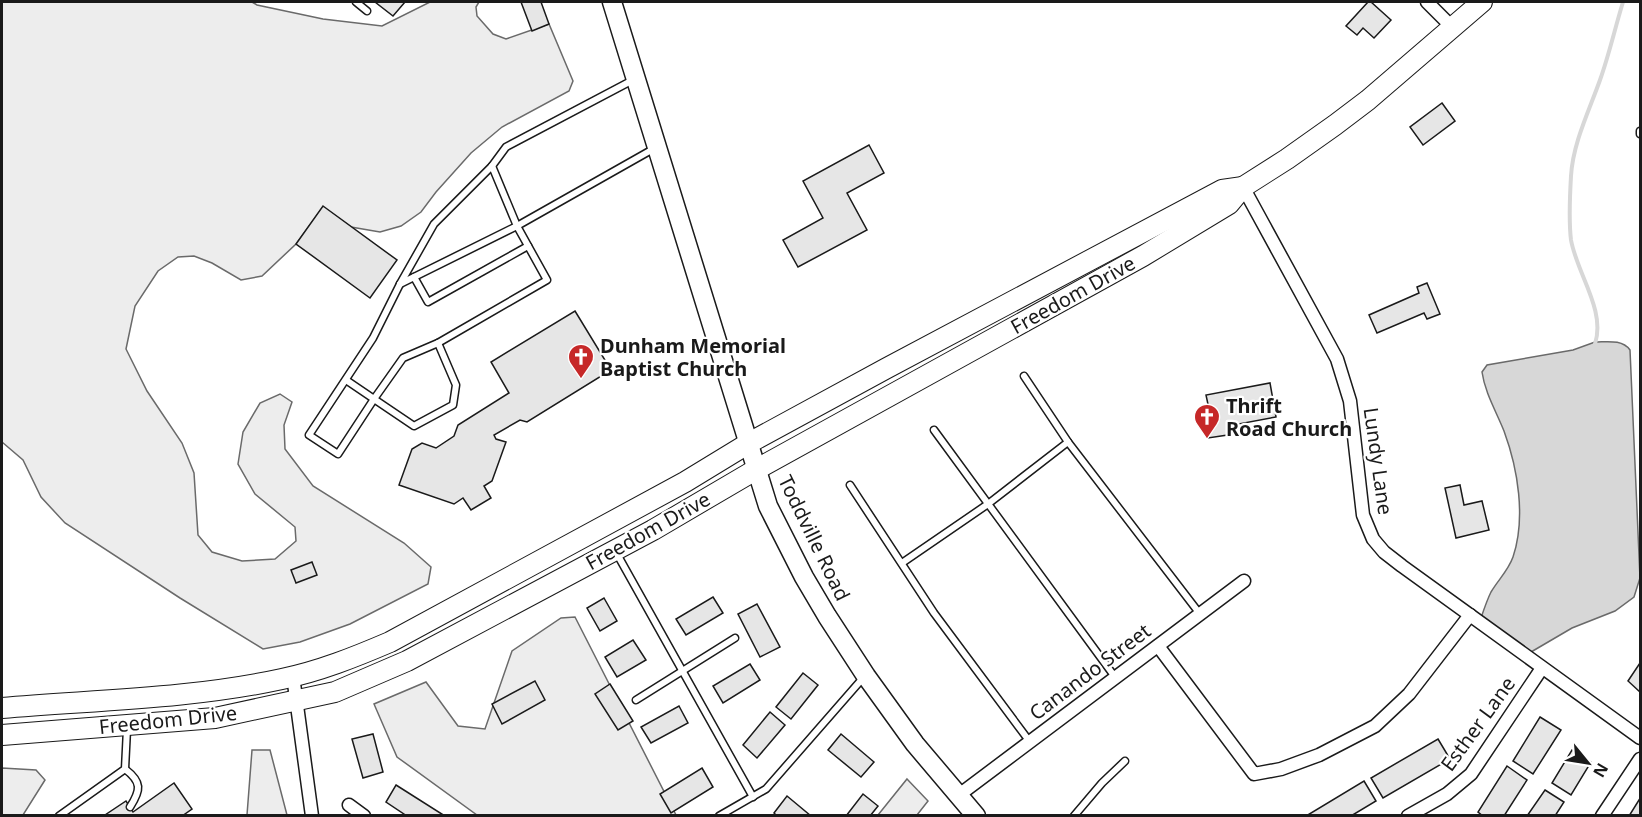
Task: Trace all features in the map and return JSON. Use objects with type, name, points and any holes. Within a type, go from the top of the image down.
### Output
[{"type":"main road","name":"Freedom Drive","points":[[2,735],[215,718],[335,692],[407,661],[615,550],[1143,256],[1228,204],[1243,187],[1287,159],[1368,100],[1482,2]]},
{"type":"main road","name":"Freedom Drive","points":[[2,708],[223,690],[293,676],[340,663],[390,642],[685,482],[749,443],[1222,189],[1243,187]]},
{"type":"street","name":"Toddville Road","points":[[612,2],[768,506],[804,577],[866,676],[915,744],[976,816]]},
{"type":"street","points":[[1427,2],[1452,27]]},
{"type":"street","name":"Lundy Lane","points":[[1243,187],[1337,358],[1350,401],[1361,506],[1369,531],[1384,552],[1641,738]]},
{"type":"street","name":"Canando Street","points":[[959,795],[1244,581]]},
{"type":"street","points":[[1158,646],[1254,774],[1281,769],[1319,755],[1375,726],[1409,694],[1470,615]]},
{"type":"street","name":"Esther Lane","points":[[1408,816],[1447,794],[1471,774],[1542,668]]},
{"type":"street","points":[[293,676],[312,816]]},
{"type":"street","points":[[1602,816],[1641,759]]},
{"type":"street","points":[[349,805],[364,816]]},
{"type":"lane","points":[[356,2],[366,11]]},
{"type":"lane","points":[[492,166],[517,226],[547,280],[438,343],[403,358],[338,454],[309,435],[374,338],[400,284],[434,224],[492,166],[506,147],[636,78]]},
{"type":"lane","points":[[400,284],[517,226],[657,146]]},
{"type":"lane","points":[[414,277],[428,302],[528,246]]},
{"type":"lane","points":[[346,380],[414,426],[453,405],[456,386],[438,343]]},
{"type":"lane","points":[[1024,376],[1068,442],[1200,614]]},
{"type":"lane","points":[[934,430],[1115,677]]},
{"type":"lane","points":[[902,563],[988,504],[1068,442]]},
{"type":"lane","points":[[850,485],[934,613],[1030,742]]},
{"type":"lane","points":[[615,550],[753,797]]},
{"type":"lane","points":[[636,700],[735,638]]},
{"type":"lane","points":[[719,816],[766,789],[866,676]]},
{"type":"lane","points":[[125,769],[127,725]]},
{"type":"lane","points":[[1074,816],[1102,783],[1125,761]]},
{"type":"lane","points":[[125,769],[137,780],[139,786],[130,807]]},
{"type":"lane","points":[[59,816],[125,769]]},
{"type":"shaded area","points":[[2,2],[252,2],[323,19],[382,26],[430,2],[479,2],[476,7],[477,16],[493,34],[506,39],[549,24],[573,81],[569,91],[502,127],[471,153],[421,212],[401,226],[380,232],[351,227],[323,207],[296,244],[262,276],[241,280],[212,263],[194,256],[178,257],[158,271],[135,306],[126,349],[147,391],[182,443],[194,473],[198,535],[212,552],[242,561],[275,559],[296,541],[295,527],[255,494],[238,464],[243,432],[260,403],[280,394],[292,402],[284,425],[285,449],[313,486],[404,543],[431,567],[428,584],[350,624],[300,642],[263,649],[65,523],[41,497],[23,460],[2,442]]},
{"type":"shaded area","points":[[1595,342],[1619,343],[1630,350],[1640,578],[1634,597],[1615,611],[1572,628],[1531,652],[1481,618],[1491,592],[1513,557],[1520,510],[1509,446],[1488,395],[1482,372],[1487,365],[1573,350]]},
{"type":"shaded area","points":[[575,617],[676,815],[477,815],[397,757],[374,704],[426,682],[458,726],[485,729],[512,651],[561,618]]},
{"type":"shaded area","points":[[252,750],[270,750],[287,815],[247,815]]},
{"type":"shaded area","points":[[2,768],[36,770],[45,780],[23,815],[2,815]]},
{"type":"shaded area","points":[[907,779],[928,801],[917,815],[878,815]]},
{"type":"building","points":[[375,2],[405,2],[393,16]]},
{"type":"building","points":[[521,2],[541,2],[549,24],[532,31]]},
{"type":"building","points":[[1368,2],[1371,2],[1391,20],[1374,38],[1363,28],[1357,35],[1346,26]]},
{"type":"building","points":[[1442,103],[1455,121],[1423,145],[1410,127]]},
{"type":"building","points":[[869,145],[884,173],[847,193],[867,230],[798,267],[783,240],[823,218],[803,181]]},
{"type":"building","points":[[323,206],[397,260],[370,298],[296,244]]},
{"type":"building","points":[[1427,283],[1440,314],[1427,319],[1424,313],[1377,333],[1369,315],[1419,293],[1417,287]]},
{"type":"building","points":[[575,311],[611,370],[527,422],[520,420],[494,435],[496,439],[506,442],[492,481],[484,486],[491,498],[471,510],[463,498],[454,504],[399,485],[412,449],[422,443],[436,448],[454,436],[458,425],[509,393],[491,362]]},
{"type":"building","points":[[1270,383],[1276,417],[1233,425],[1234,434],[1208,438],[1203,410],[1209,409],[1206,395]]},
{"type":"building","points":[[1460,485],[1464,505],[1482,501],[1489,530],[1456,538],[1445,488]]},
{"type":"building","points":[[312,562],[317,575],[296,583],[291,570]]},
{"type":"building","points":[[713,597],[723,613],[686,635],[676,619]]},
{"type":"building","points":[[604,598],[617,621],[600,631],[587,608]]},
{"type":"building","points":[[757,604],[780,647],[760,657],[738,614]]},
{"type":"building","points":[[633,640],[646,660],[617,677],[605,657]]},
{"type":"building","points":[[1640,663],[1640,692],[1628,681]]},
{"type":"building","points":[[750,664],[760,680],[723,703],[713,686]]},
{"type":"building","points":[[803,673],[818,685],[791,719],[776,707]]},
{"type":"building","points":[[535,681],[545,700],[502,724],[492,704]]},
{"type":"building","points":[[610,684],[633,721],[618,730],[595,694]]},
{"type":"building","points":[[679,706],[688,723],[651,743],[641,727]]},
{"type":"building","points":[[770,712],[785,725],[757,758],[743,745]]},
{"type":"building","points":[[1540,717],[1561,730],[1533,774],[1513,761]]},
{"type":"building","points":[[373,734],[383,772],[363,778],[352,739]]},
{"type":"building","points":[[841,734],[874,762],[861,777],[828,750]]},
{"type":"building","points":[[1438,739],[1450,759],[1383,798],[1371,778]]},
{"type":"building","points":[[1572,750],[1591,762],[1571,795],[1552,783]]},
{"type":"building","points":[[1507,766],[1527,780],[1504,816],[1483,816],[1478,812]]},
{"type":"building","points":[[702,768],[713,787],[671,813],[660,794]]},
{"type":"building","points":[[1364,781],[1376,801],[1351,816],[1306,816]]},
{"type":"building","points":[[174,783],[192,809],[182,816],[105,815],[126,801],[133,812]]},
{"type":"building","points":[[396,785],[445,816],[407,816],[386,802]]},
{"type":"building","points":[[1545,790],[1564,802],[1555,816],[1527,816]]},
{"type":"building","points":[[863,794],[878,806],[870,816],[846,816]]},
{"type":"building","points":[[787,796],[811,816],[777,816],[774,813]]},
{"type":"building","points":[[1639,800],[1640,816],[1629,816]]},
{"type":"waterway","points":[[1595,344],[1597,318],[1571,240],[1571,176],[1578,139],[1603,71],[1623,2]]},
{"type":"place","name":"Dunham Memorial Baptist Church","points":[[581,380]]},
{"type":"place","name":"Thrift Road Church","points":[[1207,440]]}]
